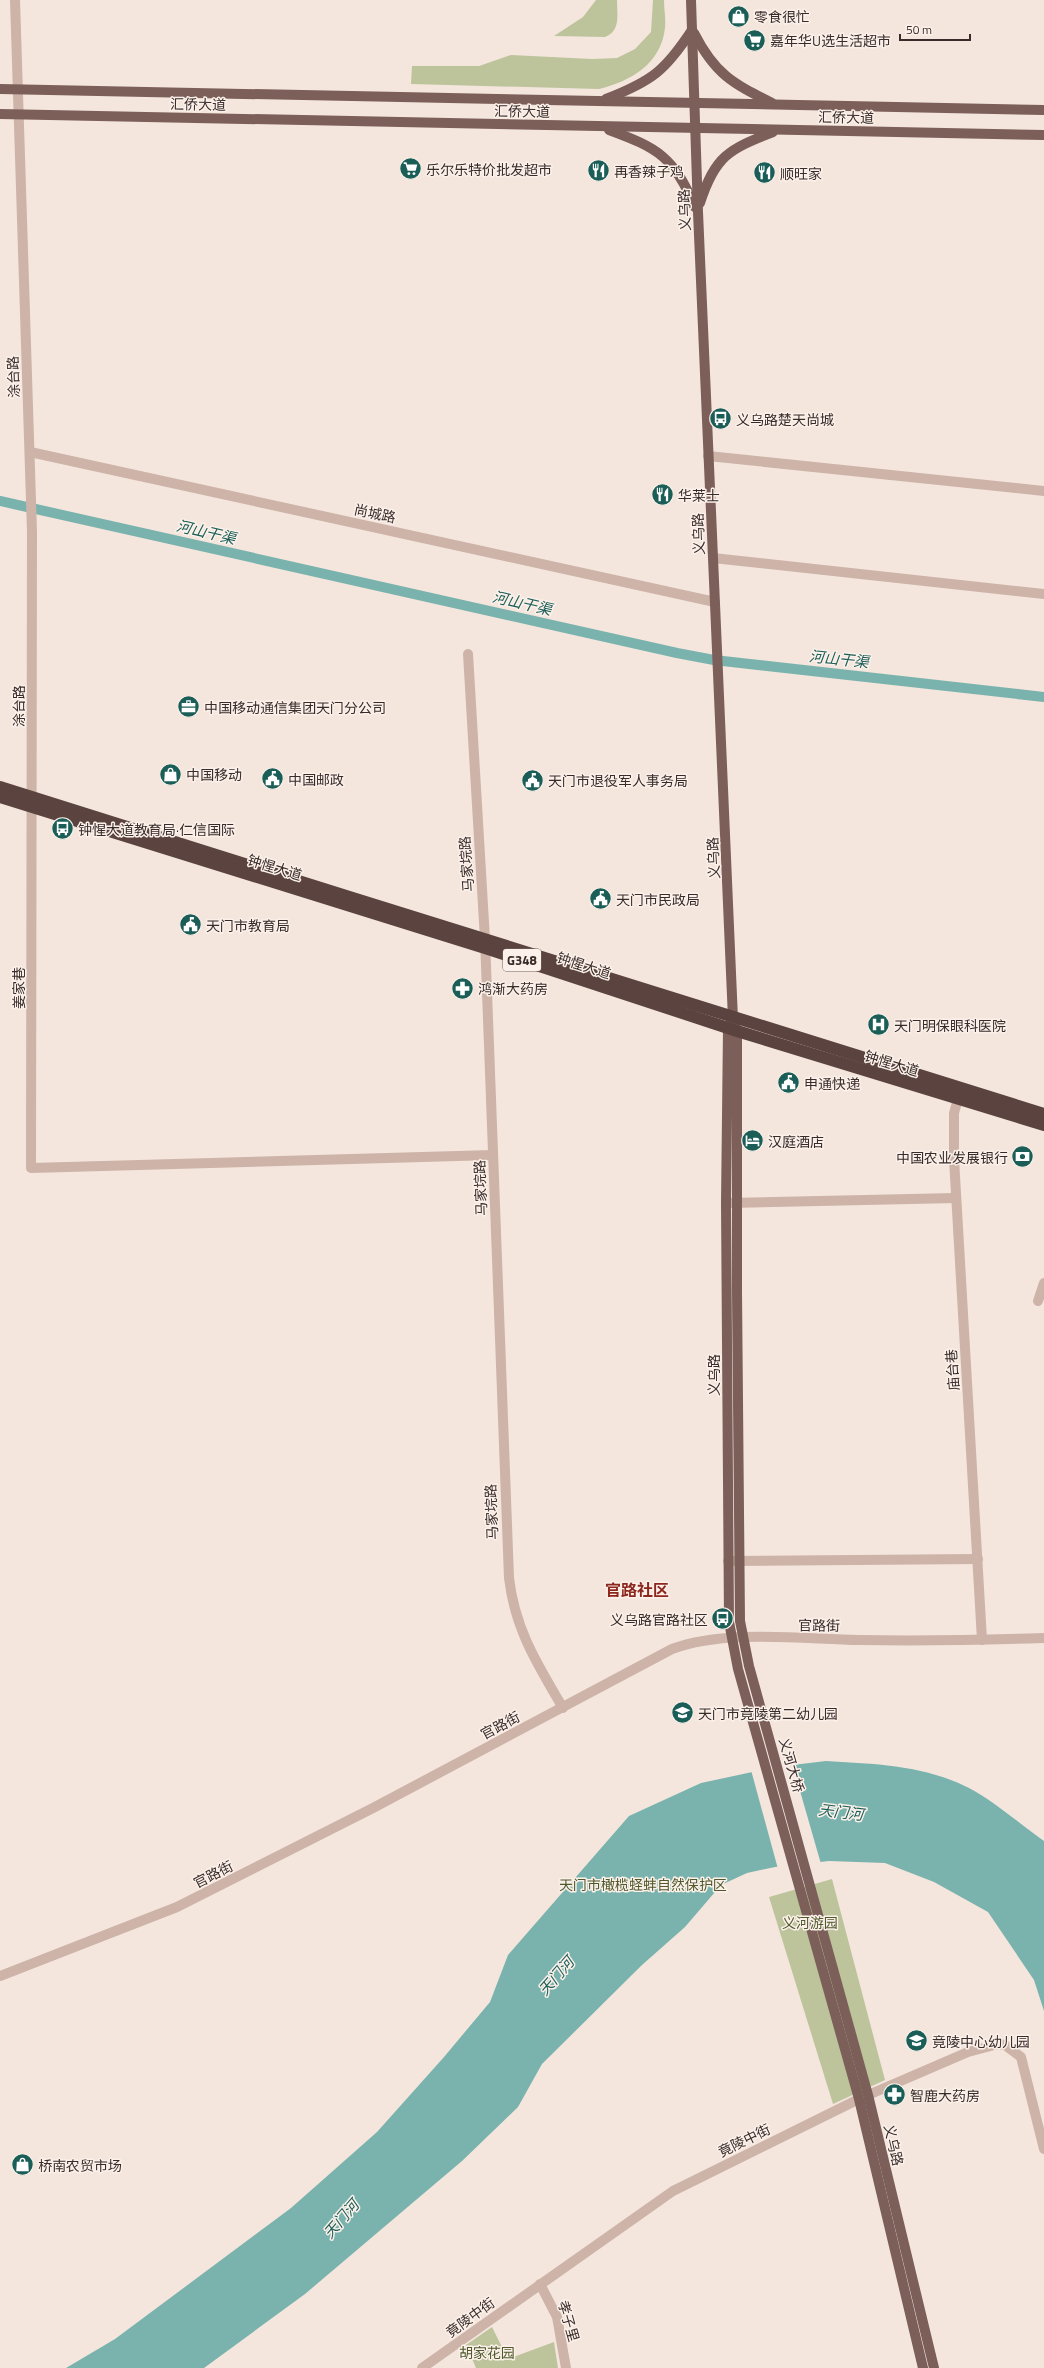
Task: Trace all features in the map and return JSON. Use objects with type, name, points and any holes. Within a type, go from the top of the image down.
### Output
[{"type":"highway","points":[[0,779],[33,802]]},
{"type":"highway","name":"钟惺大道","points":[[0,787],[33,802],[154,849],[333,896],[485,943],[733,1026],[1044,1114]]},
{"type":"highway","name":"钟惺大道","points":[[0,797],[33,802],[201,846],[333,896]]},
{"type":"highway","points":[[0,805],[33,802]]},
{"type":"highway","points":[[333,896],[485,943],[579,986],[621,988]]},
{"type":"highway","points":[[814,1049],[852,1048],[1044,1106]]},
{"type":"highway","name":"钟惺大道","points":[[814,1049],[957,1101],[1044,1125]]},
{"type":"highway","points":[[957,1101],[1044,1132]]},
{"type":"main road","name":"义乌路","points":[[691,0],[698,212],[733,1026],[737,1203],[740,1611],[743,1637],[766,1725]]},
{"type":"main road","points":[[601,100],[639,86],[658,74],[678,51],[692,30],[704,52],[718,70],[738,85],[775,104]]},
{"type":"main road","name":"汇侨大道","points":[[0,89],[1044,110]]},
{"type":"main road","name":"汇侨大道","points":[[0,114],[1044,135]]},
{"type":"main road","points":[[601,127],[644,143],[669,160],[682,178],[698,212]]},
{"type":"main road","points":[[698,212],[708,180],[720,161],[737,147],[778,130]]},
{"type":"main road","name":"义乌路","points":[[733,1026],[726,1203],[728,1561],[730,1638],[754,1728]]},
{"type":"main road","name":"义河大桥","points":[[766,1725],[810,1883]]},
{"type":"main road","name":"义河大桥","points":[[754,1728],[799,1886]]},
{"type":"main road","name":"义乌路","points":[[810,1883],[863,2097],[934,2368]]},
{"type":"main road","name":"义乌路","points":[[799,1886],[863,2097],[923,2368]]},
{"type":"street","name":"涂台路","points":[[15,0],[32,532],[33,802]]},
{"type":"street","name":"尚城路","points":[[30,452],[715,602]]},
{"type":"street","points":[[708,456],[1044,492]]},
{"type":"street","points":[[713,558],[1044,594]]},
{"type":"street","name":"马家垸路","points":[[468,654],[485,943],[507,1555],[510,1588],[522,1635],[563,1708]]},
{"type":"street","name":"姜家巷","points":[[33,802],[31,1168],[493,1155]]},
{"type":"street","name":"庙台巷","points":[[957,1101],[954,1132],[956,1198],[982,1640]]},
{"type":"street","points":[[726,1203],[956,1198]]},
{"type":"street","points":[[1038,1301],[1044,1283]]},
{"type":"street","points":[[728,1561],[978,1559]]},
{"type":"street","name":"官路街","points":[[0,1976],[177,1908],[672,1650],[703,1640],[743,1637],[982,1640],[1044,1638]]},
{"type":"street","name":"竟陵中街","points":[[422,2368],[673,2191],[863,2097],[968,2052],[998,2044],[1005,2045],[1016,2052],[1024,2065],[1044,2148]]},
{"type":"street","name":"孝子里","points":[[540,2284],[557,2317],[566,2368]]},
{"type":"green space","points":[[596,0],[617,0],[617,22],[614,31],[605,37],[554,36],[583,17]]},
{"type":"green space","points":[[653,0],[664,0],[665,28],[658,52],[651,61],[633,76],[611,86],[599,89],[411,84],[412,66],[479,66],[511,55],[592,59],[617,58],[635,49],[651,32]]},
{"type":"green space","name":"义河游园","points":[[832,1879],[885,2080],[833,2104],[769,1897]]},
{"type":"green space","name":"胡家花园","points":[[492,2327],[508,2359],[554,2342],[558,2368],[476,2368],[466,2345]]},
{"type":"water","name":"天门市橄榄蛏蚌自然保护区","points":[[826,1761],[899,1767],[935,1774],[952,1780],[969,1788],[988,1800],[1044,1841],[1044,2011],[1034,1980],[988,1912],[934,1882],[885,1863],[829,1861],[775,1867],[747,1873],[721,1885],[685,1927],[642,1965],[542,2064],[518,2107],[462,2161],[305,2294],[204,2368],[66,2368],[115,2339],[291,2208],[377,2132],[444,2057],[490,2002],[508,1955],[629,1816],[701,1783],[776,1767]]},
{"type":"pier","points":[[792,1763],[821,1864],[778,1869],[751,1770]]},
{"type":"waterway","name":"河山干渠","points":[[0,501],[677,653],[714,660],[1044,697]]},
{"type":"place","name":"零食很忙","points":[[738,16]]},
{"type":"place","name":"嘉年华U选生活超市","points":[[754,40]]},
{"type":"place","name":"乐尔乐特价批发超市","points":[[410,169]]},
{"type":"place","name":"再香辣子鸡","points":[[598,171]]},
{"type":"place","name":"顺旺家","points":[[765,173]]},
{"type":"place","name":"义乌路楚天尚城","points":[[720,419]]},
{"type":"place","name":"华莱士","points":[[663,495]]},
{"type":"place","name":"中国移动通信集团天门分公司","points":[[188,707]]},
{"type":"place","name":"中国移动","points":[[171,774]]},
{"type":"place","name":"中国邮政","points":[[273,779]]},
{"type":"place","name":"天门市退役军人事务局","points":[[532,780]]},
{"type":"place","name":"钟惺大道教育局·仁信国际","points":[[63,829]]},
{"type":"place","name":"天门市民政局","points":[[600,899]]},
{"type":"place","name":"天门市教育局","points":[[191,925]]},
{"type":"place","name":"鸿渐大药房","points":[[462,988]]},
{"type":"place","name":"天门明保眼科医院","points":[[878,1025]]},
{"type":"place","name":"申通快递","points":[[788,1083]]},
{"type":"place","name":"汉庭酒店","points":[[752,1141]]},
{"type":"place","name":"中国农业发展银行","points":[[1023,1157]]},
{"type":"place","name":"义乌路官路社区","points":[[723,1619]]},
{"type":"place","name":"天门市竟陵第二幼儿园","points":[[682,1713]]},
{"type":"place","name":"竟陵中心幼儿园","points":[[916,2041]]},
{"type":"place","name":"智鹿大药房","points":[[895,2095]]},
{"type":"place","name":"桥南农贸市场","points":[[23,2165]]},
{"type":"district","name":"官路社区","points":[[637,1590]]},
{"type":"water label","name":"天门河","points":[[841,1812]]},
{"type":"water label","name":"天门河","points":[[556,1976]]},
{"type":"water label","name":"天门河","points":[[341,2219]]}]
